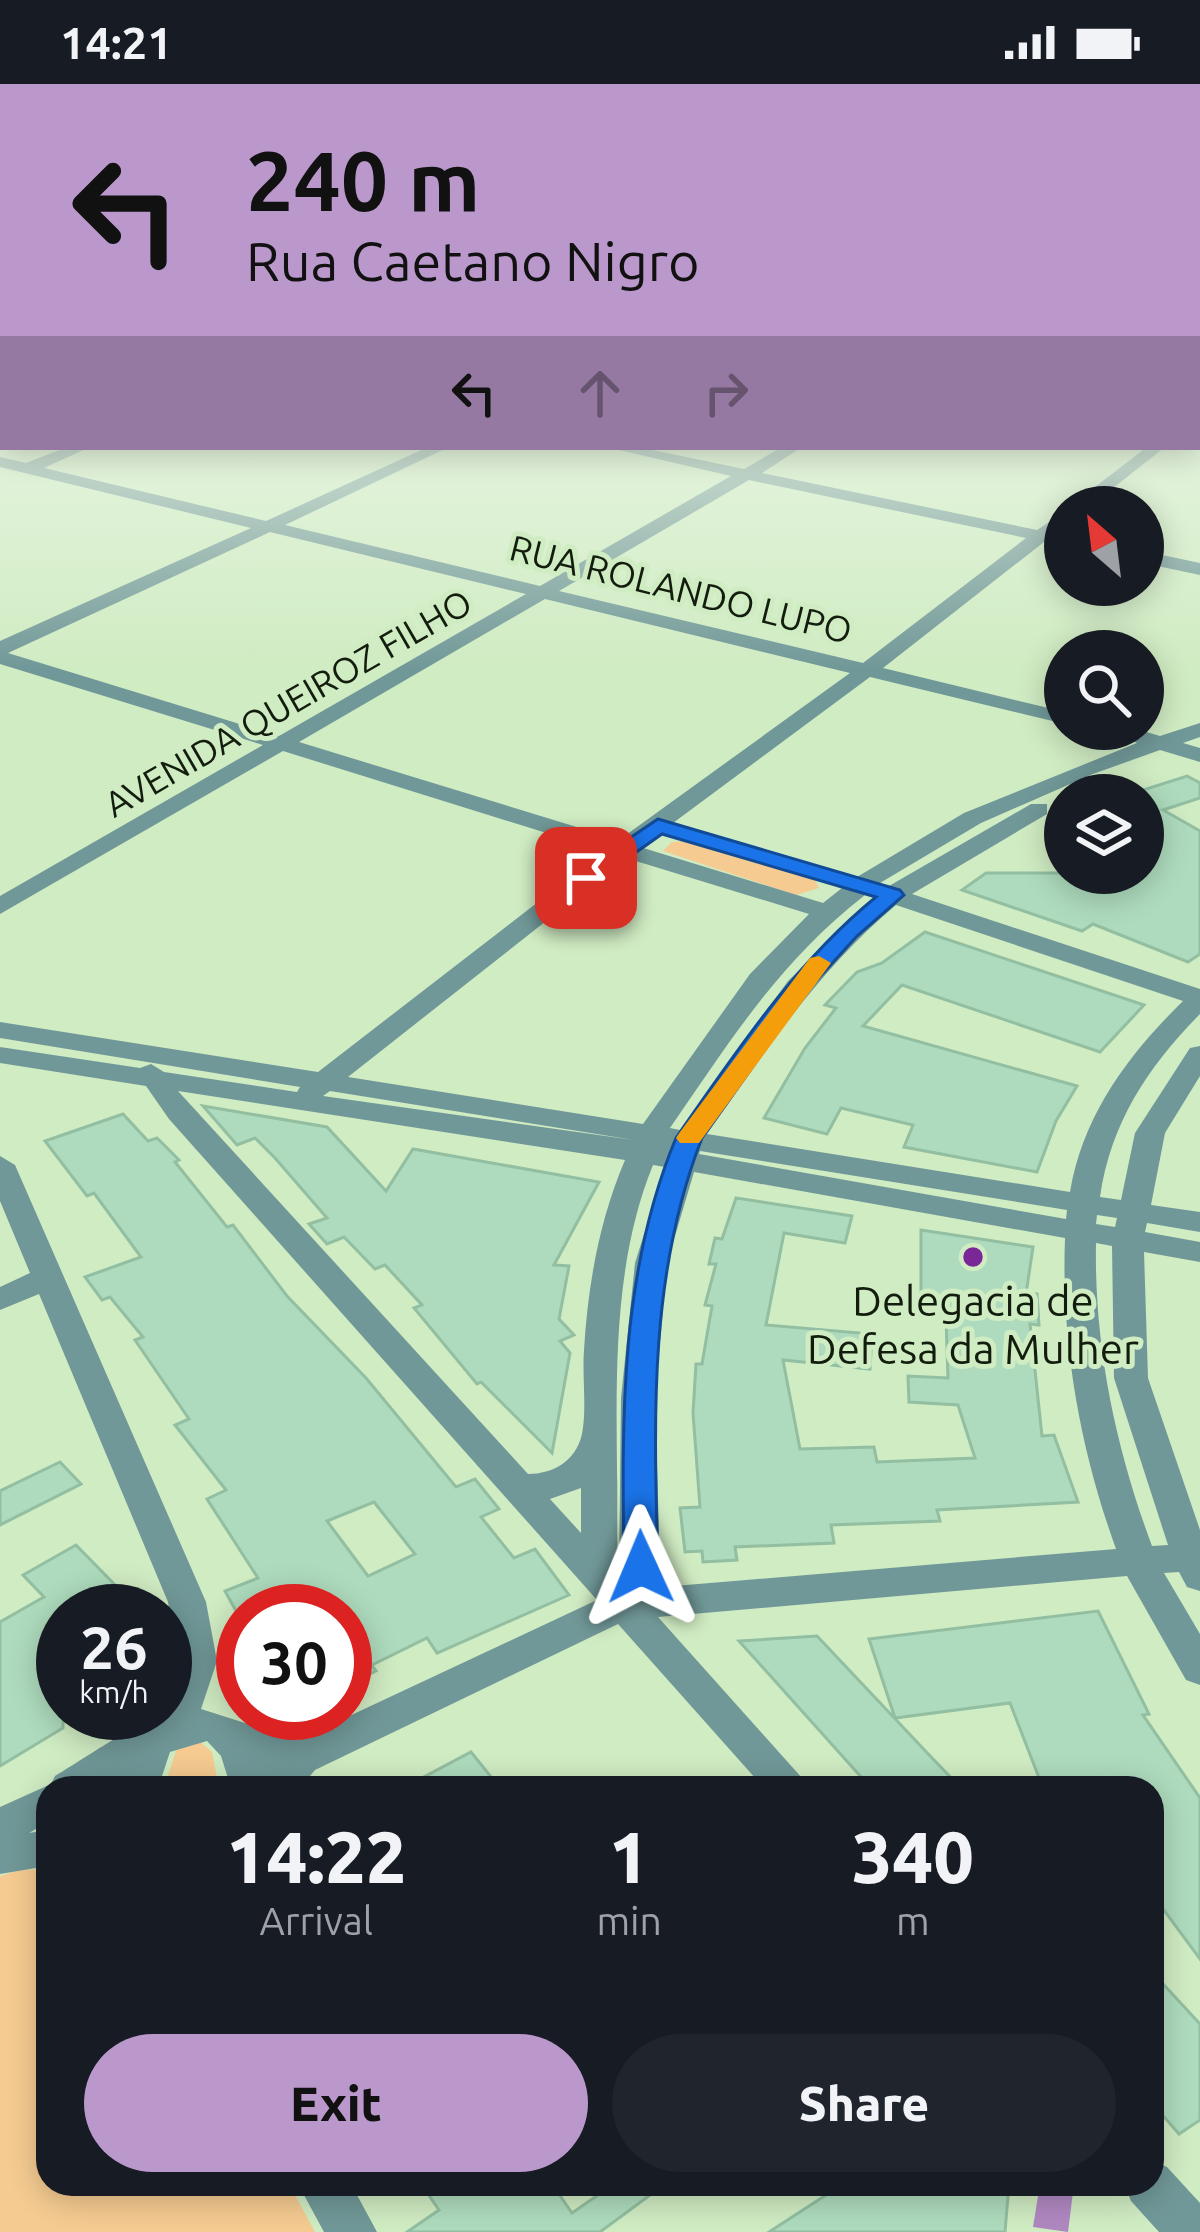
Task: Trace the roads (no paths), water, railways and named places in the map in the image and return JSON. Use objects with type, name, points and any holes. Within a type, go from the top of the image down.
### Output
[{"type":"street","points":[[0,653],[394,468]]},
{"type":"street","points":[[723,468],[1044,536]]},
{"type":"street","name":"AVENIDA QUEIROZ FILHO","points":[[0,906],[756,468]]},
{"type":"street","points":[[0,479],[26,469]]},
{"type":"street","name":"RUA ROLANDO LUPO","points":[[26,469],[1044,713]]},
{"type":"street","points":[[311,1093],[623,848],[1044,544]]},
{"type":"street","points":[[1164,561],[1200,569]]},
{"type":"street","points":[[0,653],[827,912]]},
{"type":"street","points":[[1121,774],[1191,745]]},
{"type":"street","points":[[611,1592],[596,1442],[598,1332],[646,1144],[775,962],[862,886],[941,835],[1037,788],[1191,745]]},
{"type":"street","points":[[239,1740],[288,1773],[611,1592],[641,1567],[638,1398],[651,1263],[685,1149],[797,987],[849,931],[892,895],[1044,808]]},
{"type":"street","points":[[658,826],[892,895],[1200,999],[1157,1041],[1104,1122],[1082,1218],[1081,1343],[1138,1558],[1200,1670]]},
{"type":"street","points":[[0,1030],[152,1066],[685,1149],[1082,1218],[1130,1225],[1200,1222]]},
{"type":"street","points":[[611,1592],[1138,1558],[1195,1567],[1131,1378],[1130,1225],[1150,1133],[1200,1054]]},
{"type":"street","points":[[0,1055],[152,1066],[514,1487],[779,1776]]},
{"type":"street","points":[[0,1165],[187,1603],[197,1666],[184,1700],[153,1741],[141,1776]]},
{"type":"street","points":[[1130,1225],[1200,1252]]},
{"type":"street","points":[[0,1300],[48,1277]]},
{"type":"street","points":[[514,1487],[550,1489],[579,1475],[596,1442]]},
{"type":"street","points":[[91,1776],[182,1726],[206,1721],[216,1726]]},
{"type":"street","points":[[233,1740],[249,1776]]},
{"type":"street","points":[[0,1828],[36,1808]]},
{"type":"street","points":[[0,1856],[36,1850]]},
{"type":"street","points":[[330,2196],[352,2232]]},
{"type":"street","points":[[1160,2196],[1193,2232]]},
{"type":"place","name":"Delegacia de Defesa da Mulher","points":[[973,1257]]}]
